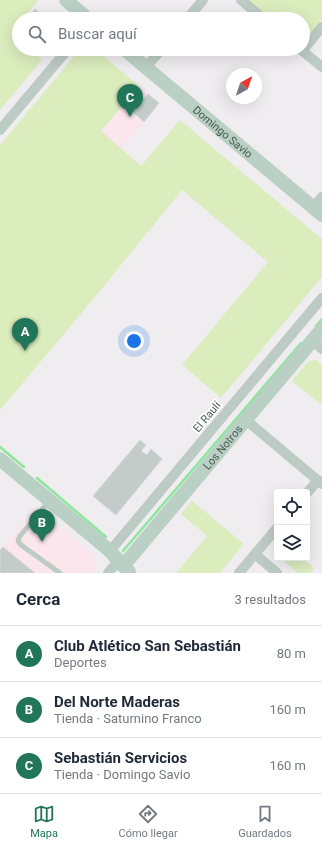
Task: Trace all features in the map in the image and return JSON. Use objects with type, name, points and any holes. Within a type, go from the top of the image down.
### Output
[{"type":"street","points":[[66,0],[80,12]]},
{"type":"street","points":[[193,12],[203,0]]},
{"type":"street","points":[[241,0],[256,12]]},
{"type":"street","points":[[310,40],[322,27]]},
{"type":"street","points":[[0,130],[62,56]]},
{"type":"street","name":"Domingo Savio","points":[[133,56],[319,206]]},
{"type":"street","points":[[146,67],[156,56]]},
{"type":"street","points":[[308,56],[322,67]]},
{"type":"street","name":"El Raulí","points":[[108,573],[120,563],[322,298]]},
{"type":"street","name":"Los Notros","points":[[120,563],[246,420],[317,345],[322,329]]},
{"type":"street","points":[[246,420],[320,482],[310,490]]},
{"type":"street","points":[[0,459],[50,500],[120,563]]},
{"type":"street","points":[[239,573],[274,532]]},
{"type":"street","points":[[255,554],[277,573]]},
{"type":"lane","points":[[50,500],[20,536],[18,541],[21,545],[60,573]]},
{"type":"shaded area","points":[[139,86],[159,103],[121,149],[101,132]]},
{"type":"shaded area","points":[[36,507],[96,557],[96,567],[92,573],[0,573],[0,550]]},
{"type":"green space","points":[[0,0],[36,0],[38,1],[29,12],[12,12],[12,56],[37,56],[42,60],[0,110]]},
{"type":"green space","points":[[247,0],[322,0],[322,19],[310,34],[310,12],[262,12]]},
{"type":"green space","points":[[74,56],[103,56],[139,86],[101,131],[141,166],[180,120],[322,239],[322,277],[221,398],[182,365],[268,262],[182,190],[0,410],[0,145]]},
{"type":"green space","points":[[316,360],[322,365],[322,402],[320,404],[292,381],[309,361]]},
{"type":"green space","points":[[192,501],[244,544],[220,573],[176,573],[207,536],[181,514]]},
{"type":"green space","points":[[284,561],[306,561],[314,568],[310,573],[298,573]]},
{"type":"building","points":[[134,92],[144,99],[133,112],[123,105]]},
{"type":"building","points":[[148,94],[159,103],[144,122],[133,112]]},
{"type":"building","points":[[140,440],[146,445],[141,451],[147,455],[151,449],[162,459],[116,515],[93,496]]},
{"type":"building","points":[[3,547],[35,573],[0,573],[0,550]]},
{"type":"waterway","points":[[316,326],[322,319]]},
{"type":"waterway","points":[[123,551],[301,343]]},
{"type":"waterway","points":[[0,447],[24,467]]},
{"type":"waterway","points":[[37,478],[106,537]]},
{"type":"place","name":"Sebastián Servicios","points":[[130,117]]},
{"type":"place","name":"Club Atlético San Sebastián","points":[[25,351]]},
{"type":"place","name":"Del Norte Maderas","points":[[42,542]]}]
